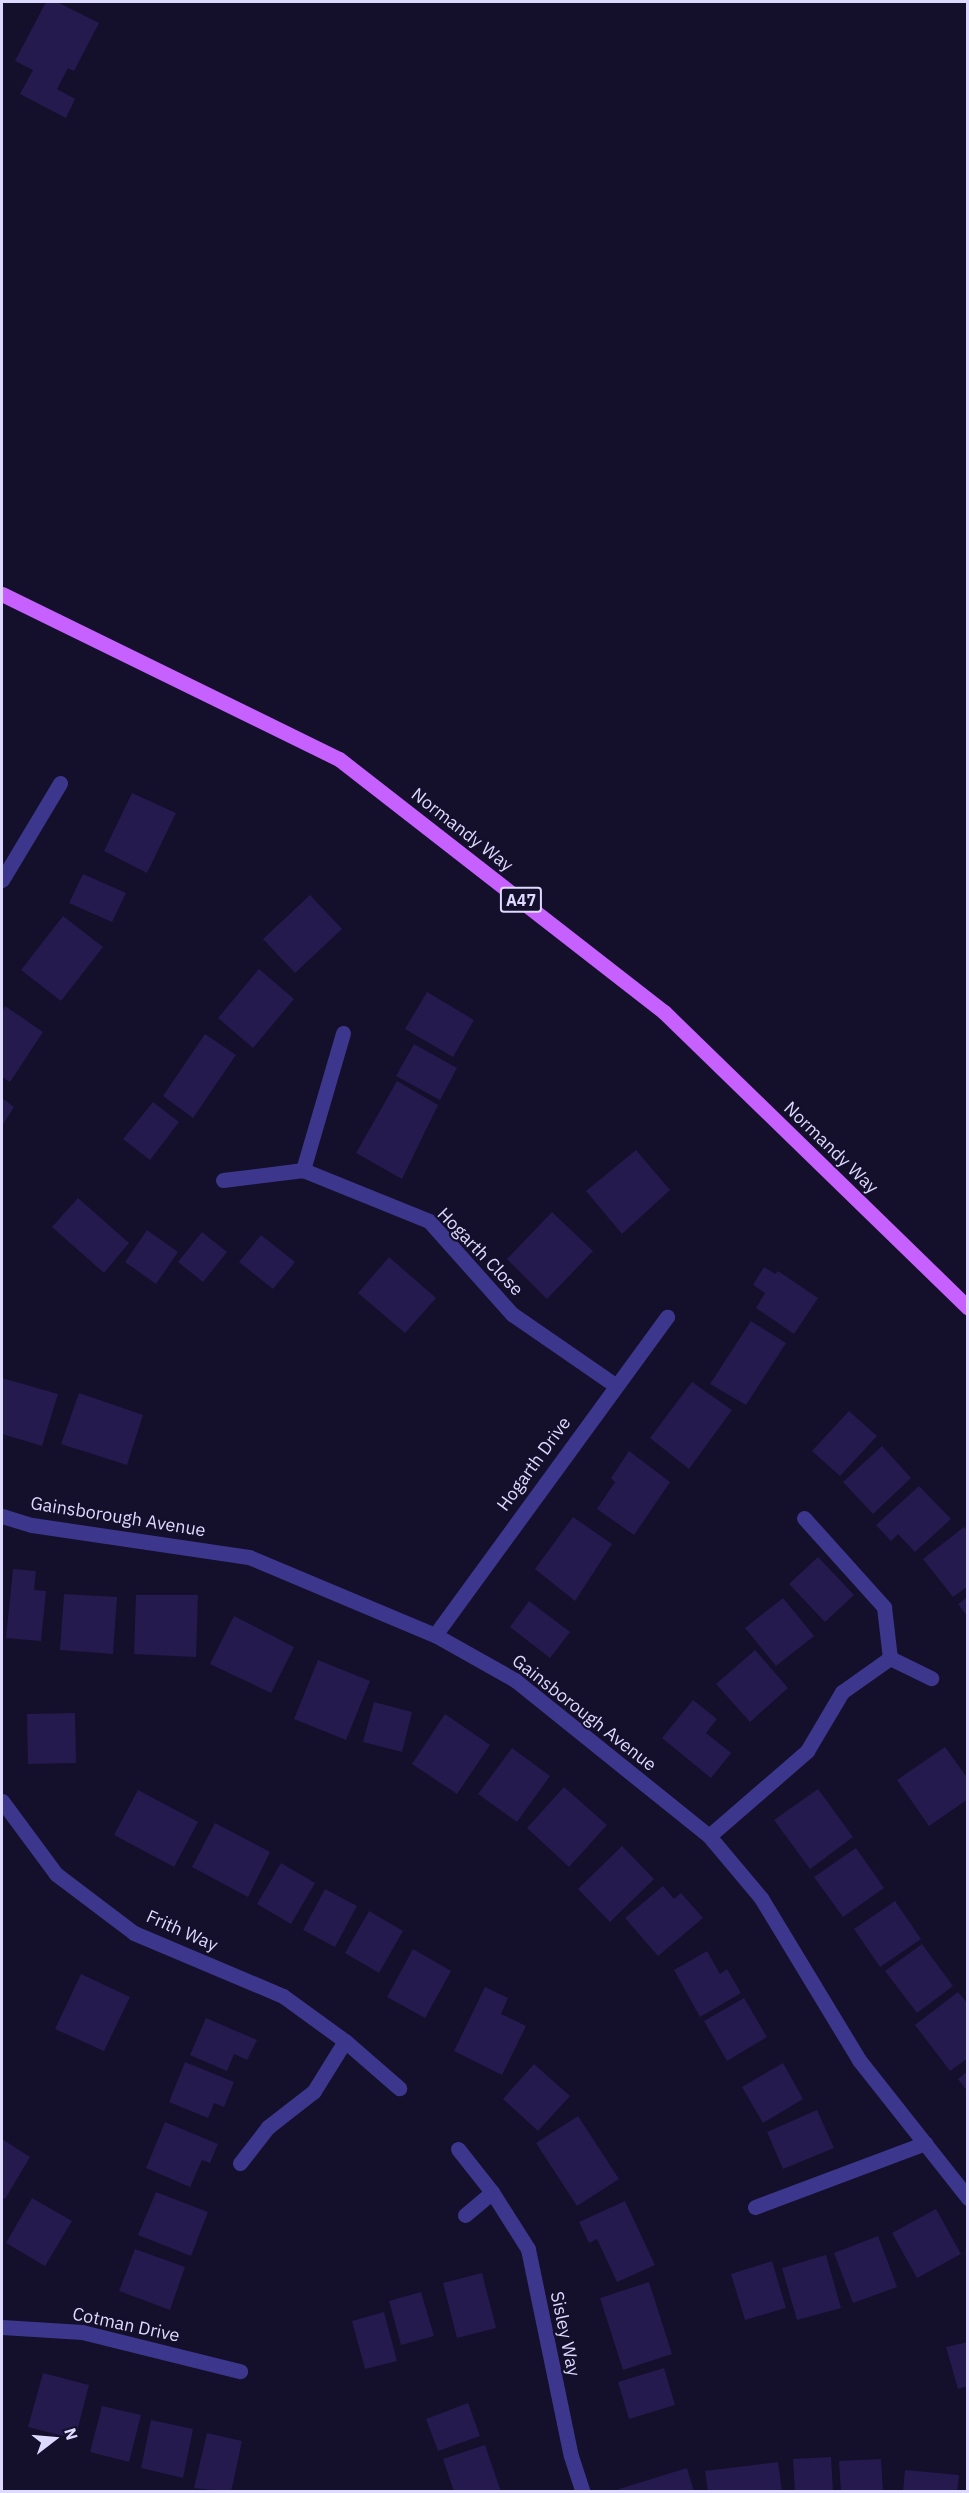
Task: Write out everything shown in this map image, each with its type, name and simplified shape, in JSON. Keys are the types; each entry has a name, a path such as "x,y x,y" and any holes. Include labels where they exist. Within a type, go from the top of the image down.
{"main road":[{"name":"Normandy Way","path":"2,594 339,759 664,1012 968,1308"}],"street":[{"path":"2,880 60,783"},
{"path":"303,1170 343,1033"},
{"name":"Hogarth Close","path":"223,1180 303,1170 429,1221 512,1314 615,1385"},
{"name":"Hogarth Drive","path":"435,1635 615,1385 667,1317"},
{"name":"Gainsborough Avenue","path":"2,1516 32,1525 249,1557 435,1635 516,1680 709,1836 761,1898 859,2060 968,2198"},
{"path":"804,1518 884,1607 890,1659"},
{"path":"890,1659 931,1678"},
{"path":"709,1836 807,1751 842,1692 890,1659"},
{"name":"Frith Way","path":"3,1807 56,1874 134,1933 283,1996 345,2041 399,2088"},
{"path":"240,2163 268,2127 314,2091 345,2041"},
{"path":"755,2207 925,2143"},
{"name":"Sisley Way","path":"458,2149 492,2192 528,2249 571,2456 582,2492"},
{"path":"465,2215 492,2192"},
{"name":"Cotman Drive","path":"2,2327 82,2332 240,2371"}],"building":[{"path":"46,2 57,2 99,23 74,71 68,68 57,89 75,99 66,118 20,94 33,70 15,61"},
{"path":"132,793 176,813 147,873 104,851"},
{"path":"83,874 126,893 112,922 69,903"},
{"path":"310,895 342,929 295,973 263,939"},
{"path":"63,916 103,947 61,1001 21,970"},
{"path":"259,969 294,999 253,1048 218,1018"},
{"path":"427,992 474,1020 453,1057 405,1029"},
{"path":"5,1006 43,1032 10,1082 2,1077 2,1012"},
{"path":"205,1034 236,1055 193,1118 163,1096"},
{"path":"414,1044 457,1068 440,1100 396,1076"},
{"path":"397,1081 438,1105 402,1179 356,1153"},
{"path":"2,1098 14,1107 2,1126"},
{"path":"153,1102 179,1122 150,1160 123,1139"},
{"path":"636,1150 670,1190 622,1234 586,1191"},
{"path":"78,1198 129,1243 104,1273 52,1227"},
{"path":"552,1212 593,1251 547,1299 507,1259"},
{"path":"147,1230 178,1252 156,1284 125,1262"},
{"path":"202,1232 227,1252 203,1282 178,1262"},
{"path":"261,1235 295,1262 273,1289 239,1262"},
{"path":"389,1257 436,1298 405,1333 358,1293"},
{"path":"764,1267 775,1274 778,1271 818,1298 794,1334 756,1308 765,1293 753,1285"},
{"path":"751,1321 786,1343 746,1405 710,1384"},
{"path":"2,1378 58,1394 42,1446 2,1434"},
{"path":"692,1382 732,1410 689,1469 650,1438"},
{"path":"79,1393 143,1415 127,1465 61,1444"},
{"path":"849,1411 877,1436 840,1476 812,1451"},
{"path":"882,1446 911,1478 873,1514 843,1482"},
{"path":"629,1451 670,1482 634,1535 597,1509 615,1482 611,1478"},
{"path":"919,1486 951,1519 915,1552 898,1534 891,1541 876,1525"},
{"path":"573,1517 612,1544 575,1601 535,1569"},
{"path":"964,1527 968,1531 968,1586 953,1597 923,1559"},
{"path":"818,1557 854,1595 825,1622 789,1584"},
{"path":"13,1569 36,1571 34,1590 46,1591 41,1641 6,1638"},
{"path":"64,1594 117,1597 113,1654 60,1650"},
{"path":"136,1595 198,1595 196,1657 134,1654"},
{"path":"968,1597 968,1617 958,1604"},
{"path":"783,1598 814,1636 776,1666 745,1628"},
{"path":"529,1601 570,1632 550,1658 510,1627"},
{"path":"234,1616 294,1647 271,1693 210,1664"},
{"path":"755,1650 788,1688 750,1722 716,1684"},
{"path":"318,1660 370,1681 346,1740 294,1719"},
{"path":"693,1700 717,1719 706,1733 731,1753 711,1778 662,1738"},
{"path":"374,1702 412,1712 402,1752 363,1742"},
{"path":"75,1713 76,1763 28,1764 27,1714"},
{"path":"445,1714 490,1745 457,1794 412,1764"},
{"path":"945,1747 968,1779 968,1799 929,1826 897,1780"},
{"path":"512,1748 550,1776 517,1822 478,1794"},
{"path":"564,1787 607,1825 569,1867 527,1828"},
{"path":"818,1789 853,1837 810,1869 774,1820"},
{"path":"138,1790 198,1822 174,1867 114,1835"},
{"path":"215,1823 270,1852 248,1897 192,1867"},
{"path":"622,1846 654,1879 610,1922 578,1889"},
{"path":"856,1848 884,1888 843,1917 814,1877"},
{"path":"281,1863 315,1883 291,1924 257,1904"},
{"path":"663,1886 674,1899 681,1893 703,1918 658,1956 625,1918"},
{"path":"325,1889 357,1906 335,1947 303,1930"},
{"path":"895,1901 921,1939 880,1967 854,1929"},
{"path":"369,1911 403,1931 379,1973 345,1953"},
{"path":"922,1944 953,1986 917,2013 885,1971"},
{"path":"413,1949 451,1971 425,2018 387,1997"},
{"path":"707,1951 720,1974 727,1969 741,1993 700,2017 674,1970"},
{"path":"81,1974 130,1997 104,2051 55,2029"},
{"path":"485,1987 508,1998 501,2014 526,2026 502,2075 454,2051"},
{"path":"958,1992 968,2004 968,2058 950,2071 915,2025"},
{"path":"744,1998 767,2037 727,2061 704,2021"},
{"path":"206,2018 257,2040 247,2060 234,2054 227,2071 190,2055"},
{"path":"185,2062 234,2082 224,2107 214,2103 208,2118 169,2102"},
{"path":"783,2063 803,2099 763,2123 742,2087"},
{"path":"534,2064 570,2096 538,2131 503,2099"},
{"path":"968,2071 968,2092 958,2079"},
{"path":"817,2110 834,2148 783,2169 767,2132"},
{"path":"578,2116 619,2179 577,2206 536,2143"},
{"path":"165,2122 218,2144 210,2163 202,2160 190,2187 146,2168"},
{"path":"2,2139 30,2157 5,2199 2,2197"},
{"path":"156,2192 208,2212 191,2256 138,2235"},
{"path":"32,2198 72,2221 45,2266 6,2243"},
{"path":"625,2201 655,2265 617,2282 597,2239 589,2243 579,2222"},
{"path":"936,2209 961,2254 917,2278 892,2233"},
{"path":"878,2236 897,2287 853,2303 834,2253"},
{"path":"135,2249 185,2267 170,2310 119,2291"},
{"path":"826,2255 841,2308 797,2320 782,2268"},
{"path":"772,2261 786,2308 745,2320 731,2274"},
{"path":"482,2273 496,2328 457,2338 443,2283"},
{"path":"649,2282 672,2354 623,2370 600,2298"},
{"path":"421,2292 434,2336 401,2345 389,2301"},
{"path":"384,2312 397,2361 365,2369 352,2321"},
{"path":"968,2342 968,2386 958,2389 946,2347"},
{"path":"664,2368 675,2405 629,2419 618,2382"},
{"path":"43,2373 89,2385 75,2439 28,2427"},
{"path":"468,2403 480,2436 438,2451 426,2419"},
{"path":"102,2406 141,2415 129,2462 90,2452"},
{"path":"151,2420 193,2429 183,2478 141,2468"},
{"path":"207,2433 242,2441 231,2492 194,2488"},
{"path":"485,2445 501,2492 454,2492 443,2459"},
{"path":"831,2457 833,2492 795,2492 793,2459"},
{"path":"881,2459 883,2492 841,2492 839,2461"},
{"path":"778,2462 782,2492 708,2492 705,2471"},
{"path":"687,2468 694,2492 620,2492 619,2489"},
{"path":"905,2470 959,2475 957,2492 903,2492"}]}
